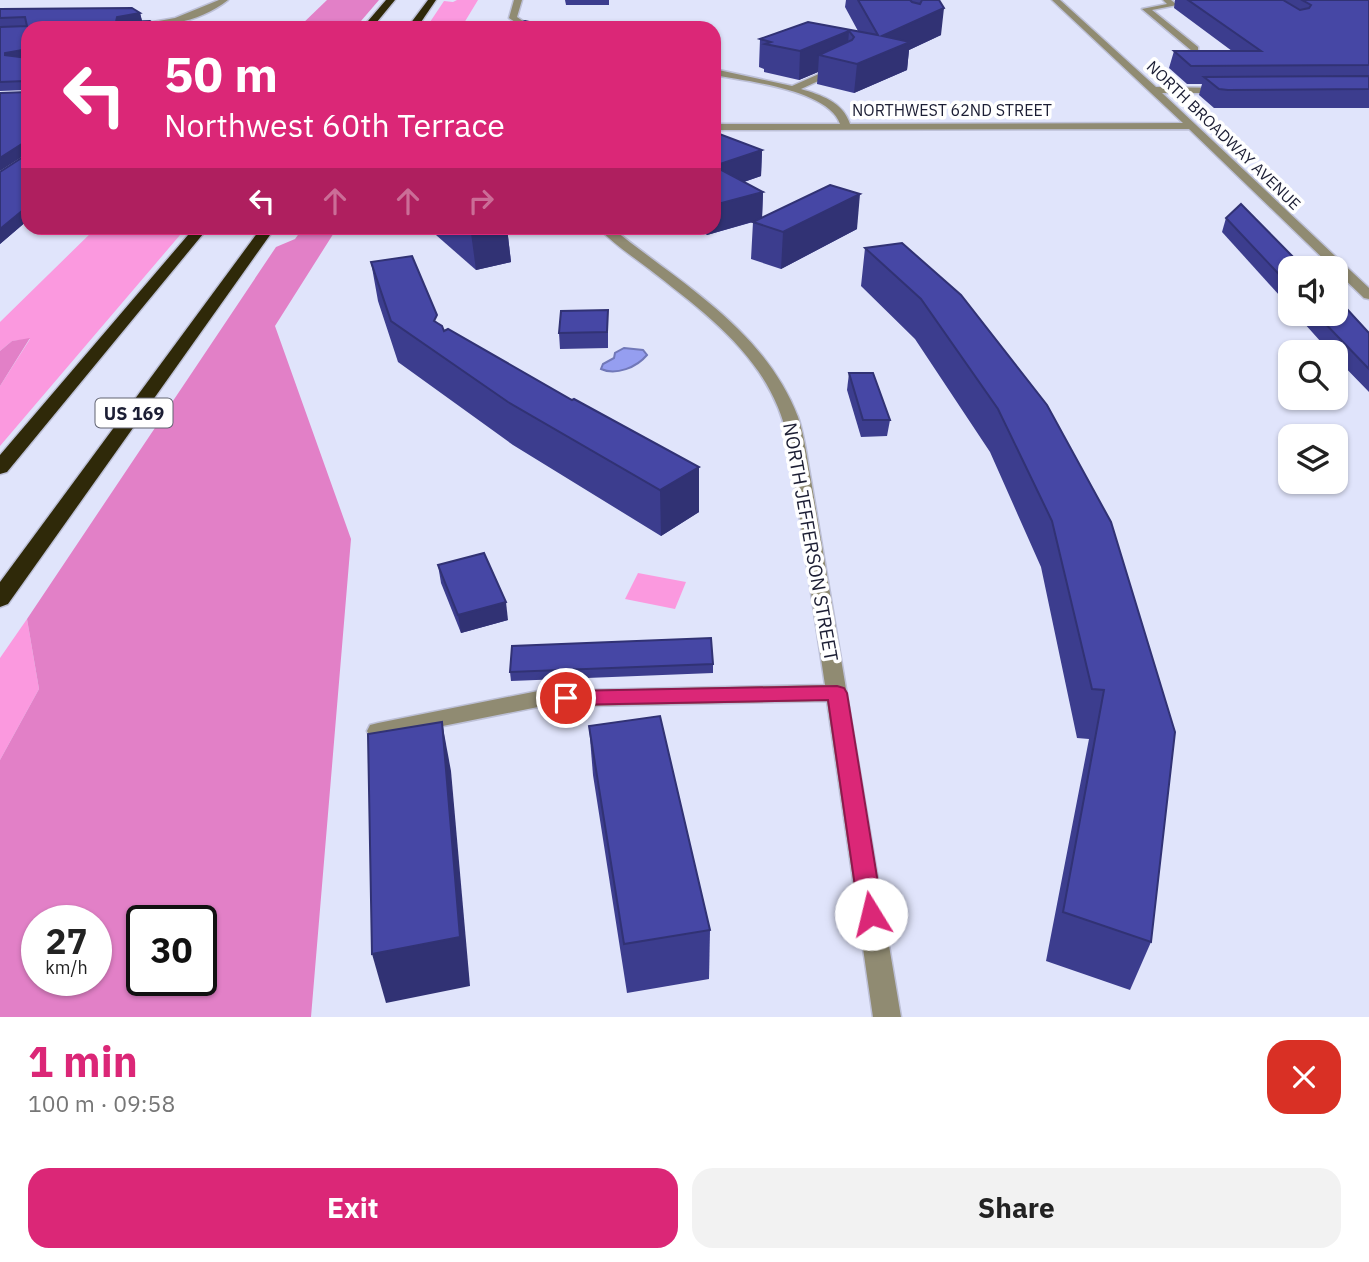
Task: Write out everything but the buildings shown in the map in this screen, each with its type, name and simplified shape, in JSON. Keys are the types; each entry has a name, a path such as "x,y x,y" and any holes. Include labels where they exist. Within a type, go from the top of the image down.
{"highway":[{"path":"373,21 391,0"},
{"path":"417,21 432,0"},
{"name":"US 169","path":"0,468 195,235"},
{"name":"US 169","path":"0,599 263,235"}],"street":[{"path":"169,21 210,9 224,0"},
{"path":"518,0 513,18 518,21"},
{"name":"NORTH BROADWAY AVENUE","path":"1056,0 1157,90 1190,126 1369,295"},
{"path":"1167,0 1173,5 1146,9 1195,50"},
{"path":"791,90 846,64"},
{"path":"721,74 791,90 831,103 844,114 846,126"},
{"path":"1157,90 1236,90"},
{"name":"NORTHWEST 62ND STREET","path":"721,127 1190,126"},
{"name":"NORTH JEFFERSON STREET","path":"613,235 727,324 771,375 782,397 796,438 887,1017"},
{"path":"378,731 538,699 837,693"}],"shaded area":[{"path":"327,0 379,0 361,21 305,21"},
{"path":"478,0 465,21 431,21 444,1"},
{"path":"89,235 180,235 0,446 0,386 30,339 12,341 0,351 0,322"},
{"path":"298,235 333,235 275,326 351,539 311,1017 0,1017 0,760 39,689 27,619 276,247 295,239"},
{"path":"30,338 0,386 0,351 12,341"},
{"path":"638,573 686,582 675,609 625,599"},
{"path":"27,619 39,689 0,760 0,658"}],"water":[{"path":"624,348 643,350 647,355 626,369 601,369 603,364 614,358 615,353"}],"route":[{"path":"566,698 837,693 871,914"}]}
